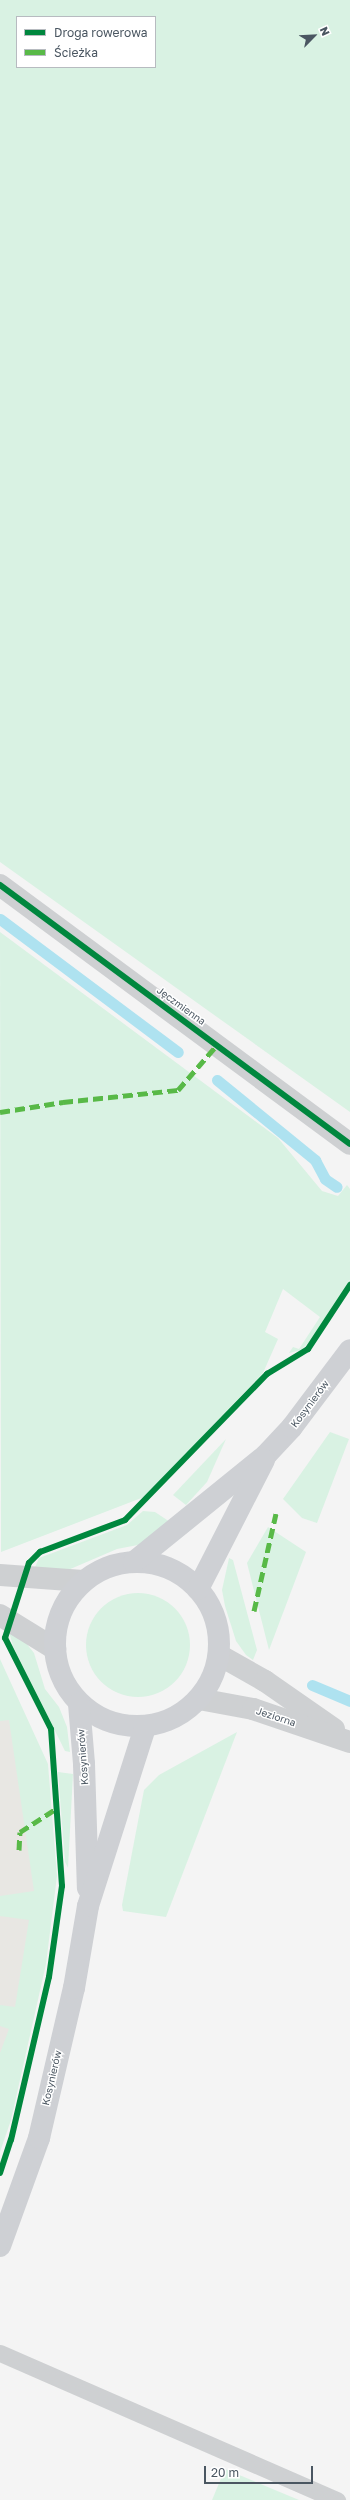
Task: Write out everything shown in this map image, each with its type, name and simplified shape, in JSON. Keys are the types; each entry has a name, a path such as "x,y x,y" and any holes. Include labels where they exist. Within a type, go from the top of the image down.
{"main road":[{"name":"Kosynierów","path":"134,1562 266,1455 292,1427 350,1350"},
{"name":"Kosynierów","path":"198,1588 266,1455"},
{"path":"134,1562 152,1563 169,1568 185,1577 198,1588 211,1609 218,1631 219,1655 213,1678 200,1699 175,1718 145,1727 121,1726 99,1718 79,1704 62,1678 55,1649 57,1624 67,1600 83,1581 107,1567 134,1562"},
{"name":"Kosynierów","path":"79,1704 84,1764 88,1906"},
{"name":"Kosynierów","path":"0,2246 39,2138 74,1988 88,1906 145,1727"}],"street":[{"name":"Jęczmienna","path":"0,885 350,1144"},
{"path":"0,1575 83,1581"},
{"path":"0,1615 55,1649"},
{"name":"Jeziorna","path":"219,1655 265,1681 350,1741"},
{"name":"Jeziorna","path":"200,1699 253,1709 350,1741"}],"lane":[{"path":"0,2353 337,2500"}],"shaded area":[{"path":"0,1687 42,1823 43,1896 0,2118"}],"green space":[{"path":"0,0 350,0 350,1112 0,862"},
{"path":"0,932 278,1138 322,1191 338,1196 347,1185 350,1189 350,1280 317,1334 301,1350 289,1353 293,1347 299,1349 320,1317 283,1289 265,1332 278,1339 263,1373 144,1497 1,1552"},
{"path":"330,1432 349,1439 317,1523 302,1518 283,1499"},
{"path":"226,1439 207,1482 186,1505 173,1495"},
{"path":"143,1511 155,1512 170,1522 143,1544 117,1549 54,1576 32,1574 39,1558 127,1525"},
{"path":"268,1527 306,1552 269,1650 247,1563"},
{"path":"229,1558 233,1560 257,1650 253,1660 246,1655 236,1641 225,1606 222,1590"},
{"path":"138,1593 158,1597 175,1608 186,1625 190,1645 186,1665 175,1682 158,1693 138,1697 118,1693 101,1682 90,1665 86,1645 90,1625 101,1608 118,1597"},
{"path":"9,1632 22,1638 34,1653 45,1689 59,1707 67,1727 70,1752 65,1751 13,1646"},
{"path":"0,1659 48,1764 57,1876 46,1964 11,2120 0,2152 0,2053 9,2029 0,2026 0,2005 15,2007 29,1920 0,1916 0,1896 34,1891 9,1720 0,1721"},
{"path":"237,1732 166,1917 123,1911 122,1905 144,1790 159,1775"},
{"path":"58,1772 73,1774 68,1868 65,1862"},
{"path":"225,2469 299,2500 212,2500"}],"waterway":[{"path":"0,919 178,1052"},
{"path":"217,1080 315,1160 325,1179 337,1187"},
{"path":"312,1685 350,1701"}],"marked path":[{"path":"0,1112 63,1102 178,1090 217,1045"},
{"path":"254,1611 276,1513"},
{"path":"19,1850 20,1832 57,1808"}],"cycle path":[{"path":"0,885 350,1144"},
{"path":"0,2173 11,2140 49,1977 62,1886 51,1729 5,1638 29,1563 40,1552 125,1520 267,1374 308,1349 350,1285"}]}
